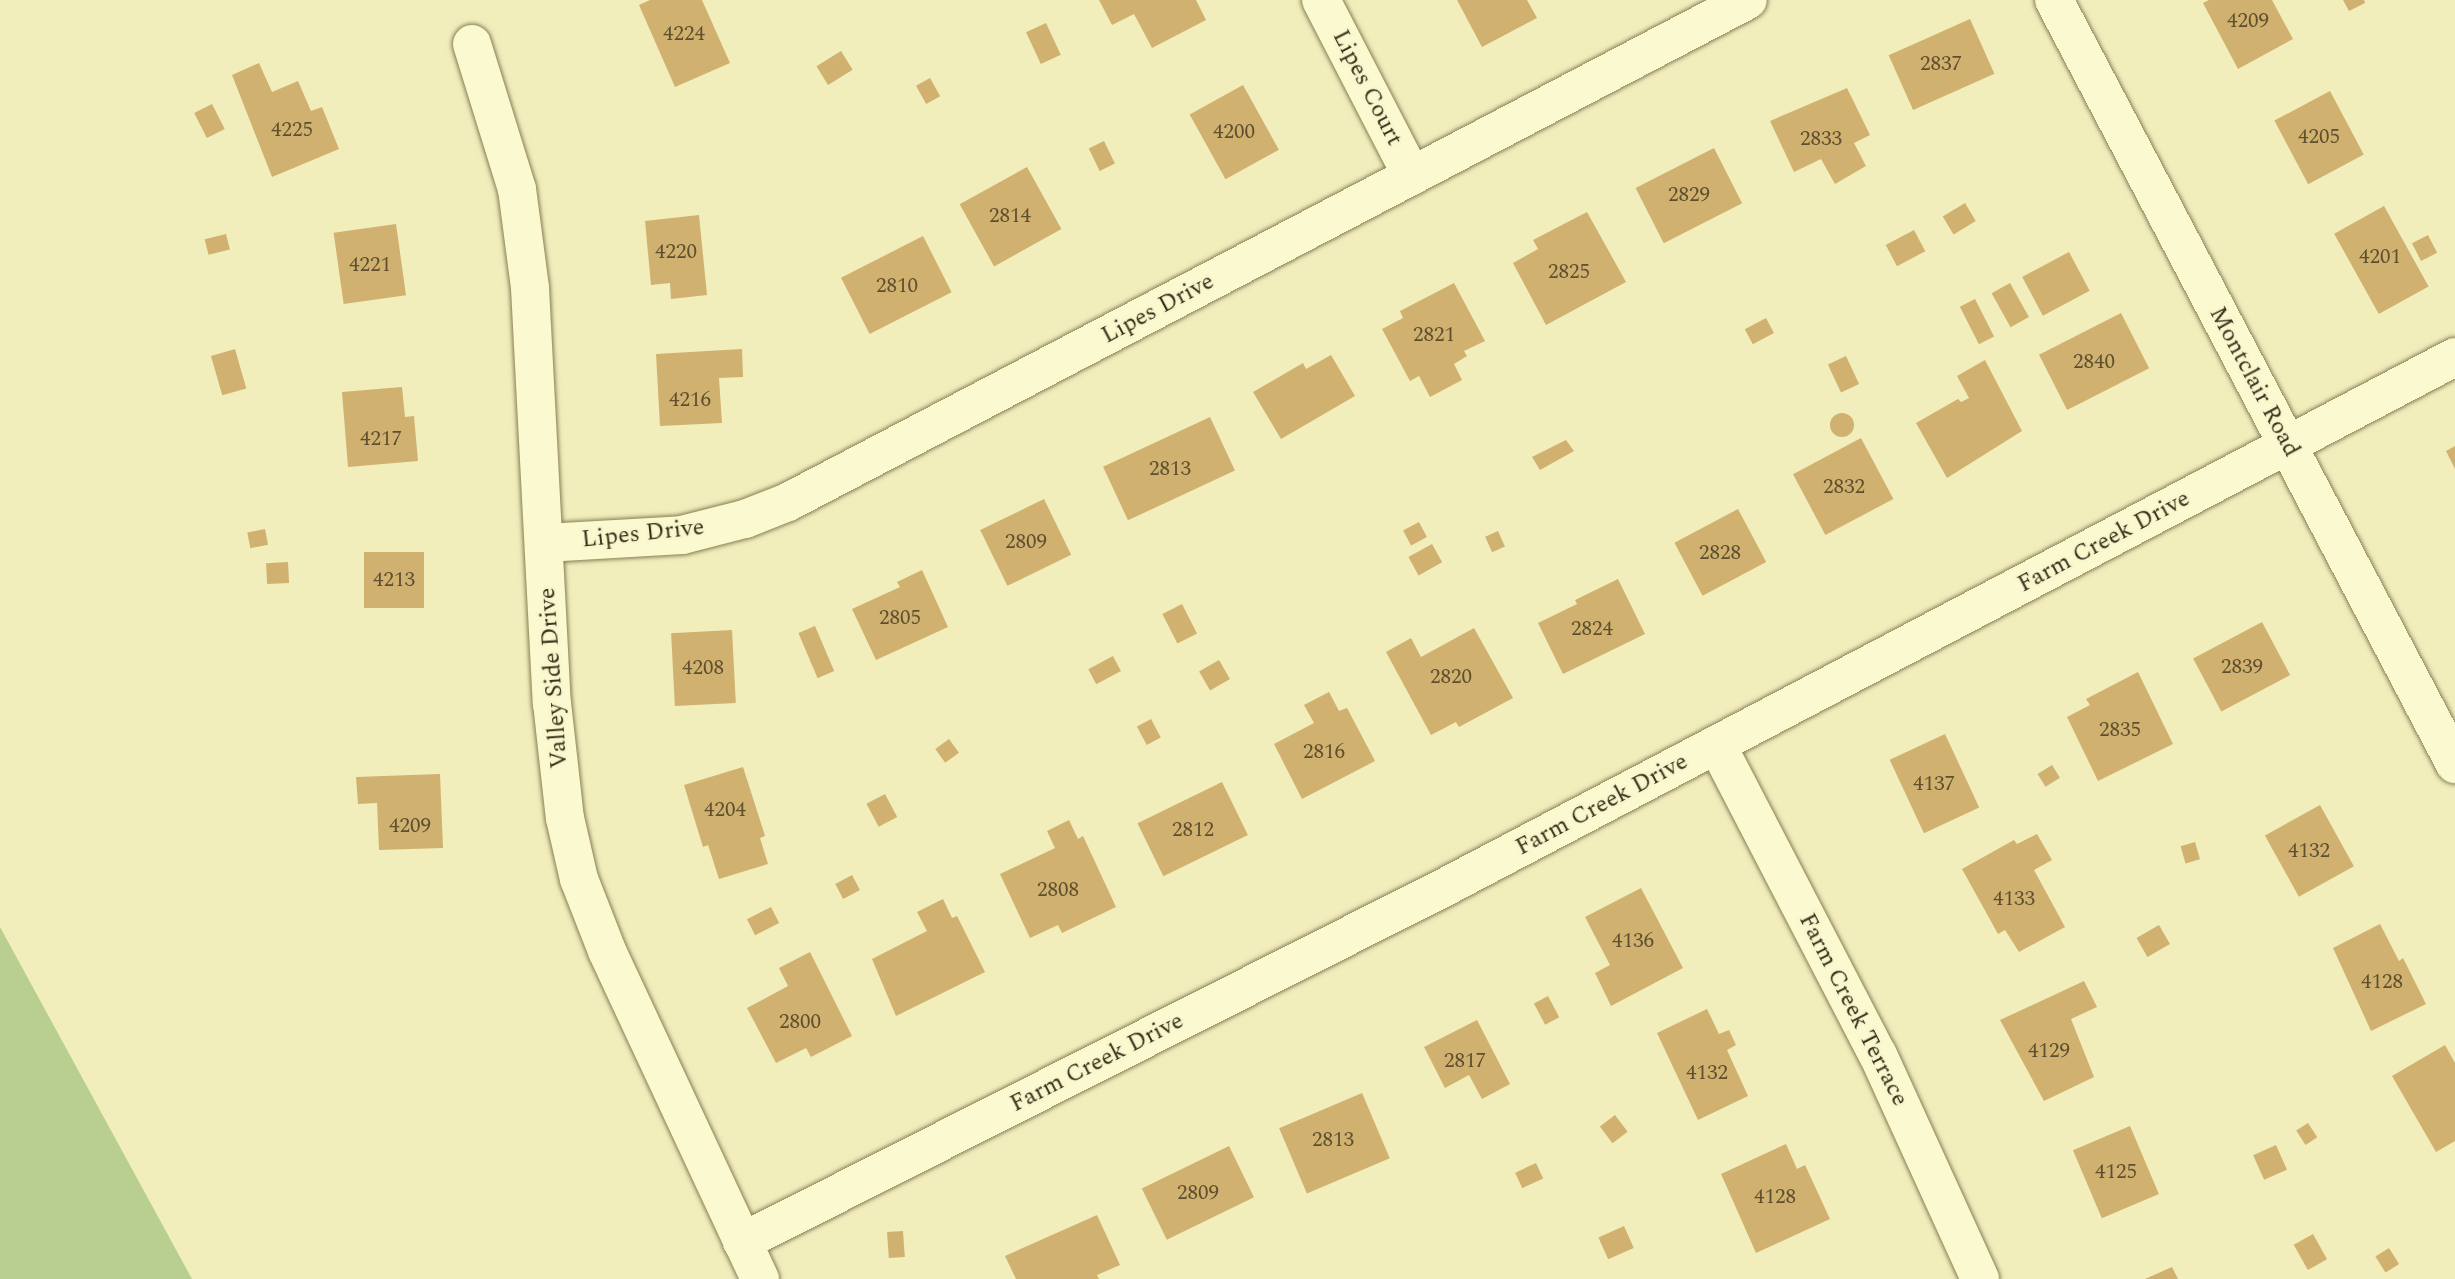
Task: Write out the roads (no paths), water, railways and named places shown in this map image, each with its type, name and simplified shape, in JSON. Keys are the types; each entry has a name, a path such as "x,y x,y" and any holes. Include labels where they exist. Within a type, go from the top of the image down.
{"street":[{"name":"Lipes Court","path":"1321,0 1412,176"},
{"name":"Lipes Drive","path":"545,543 682,535 745,519 788,502 1748,0"},
{"name":"Montclair Road","path":"2053,0 2455,764"},
{"name":"Valley Side Drive","path":"472,44 517,189 530,288 552,703 565,818 579,878 607,951 760,1279"},
{"name":"Farm Creek Drive","path":"742,1242 1424,897 2455,357"},
{"name":"Farm Creek Terrace","path":"1717,745 1878,1055 1980,1279"}]}
